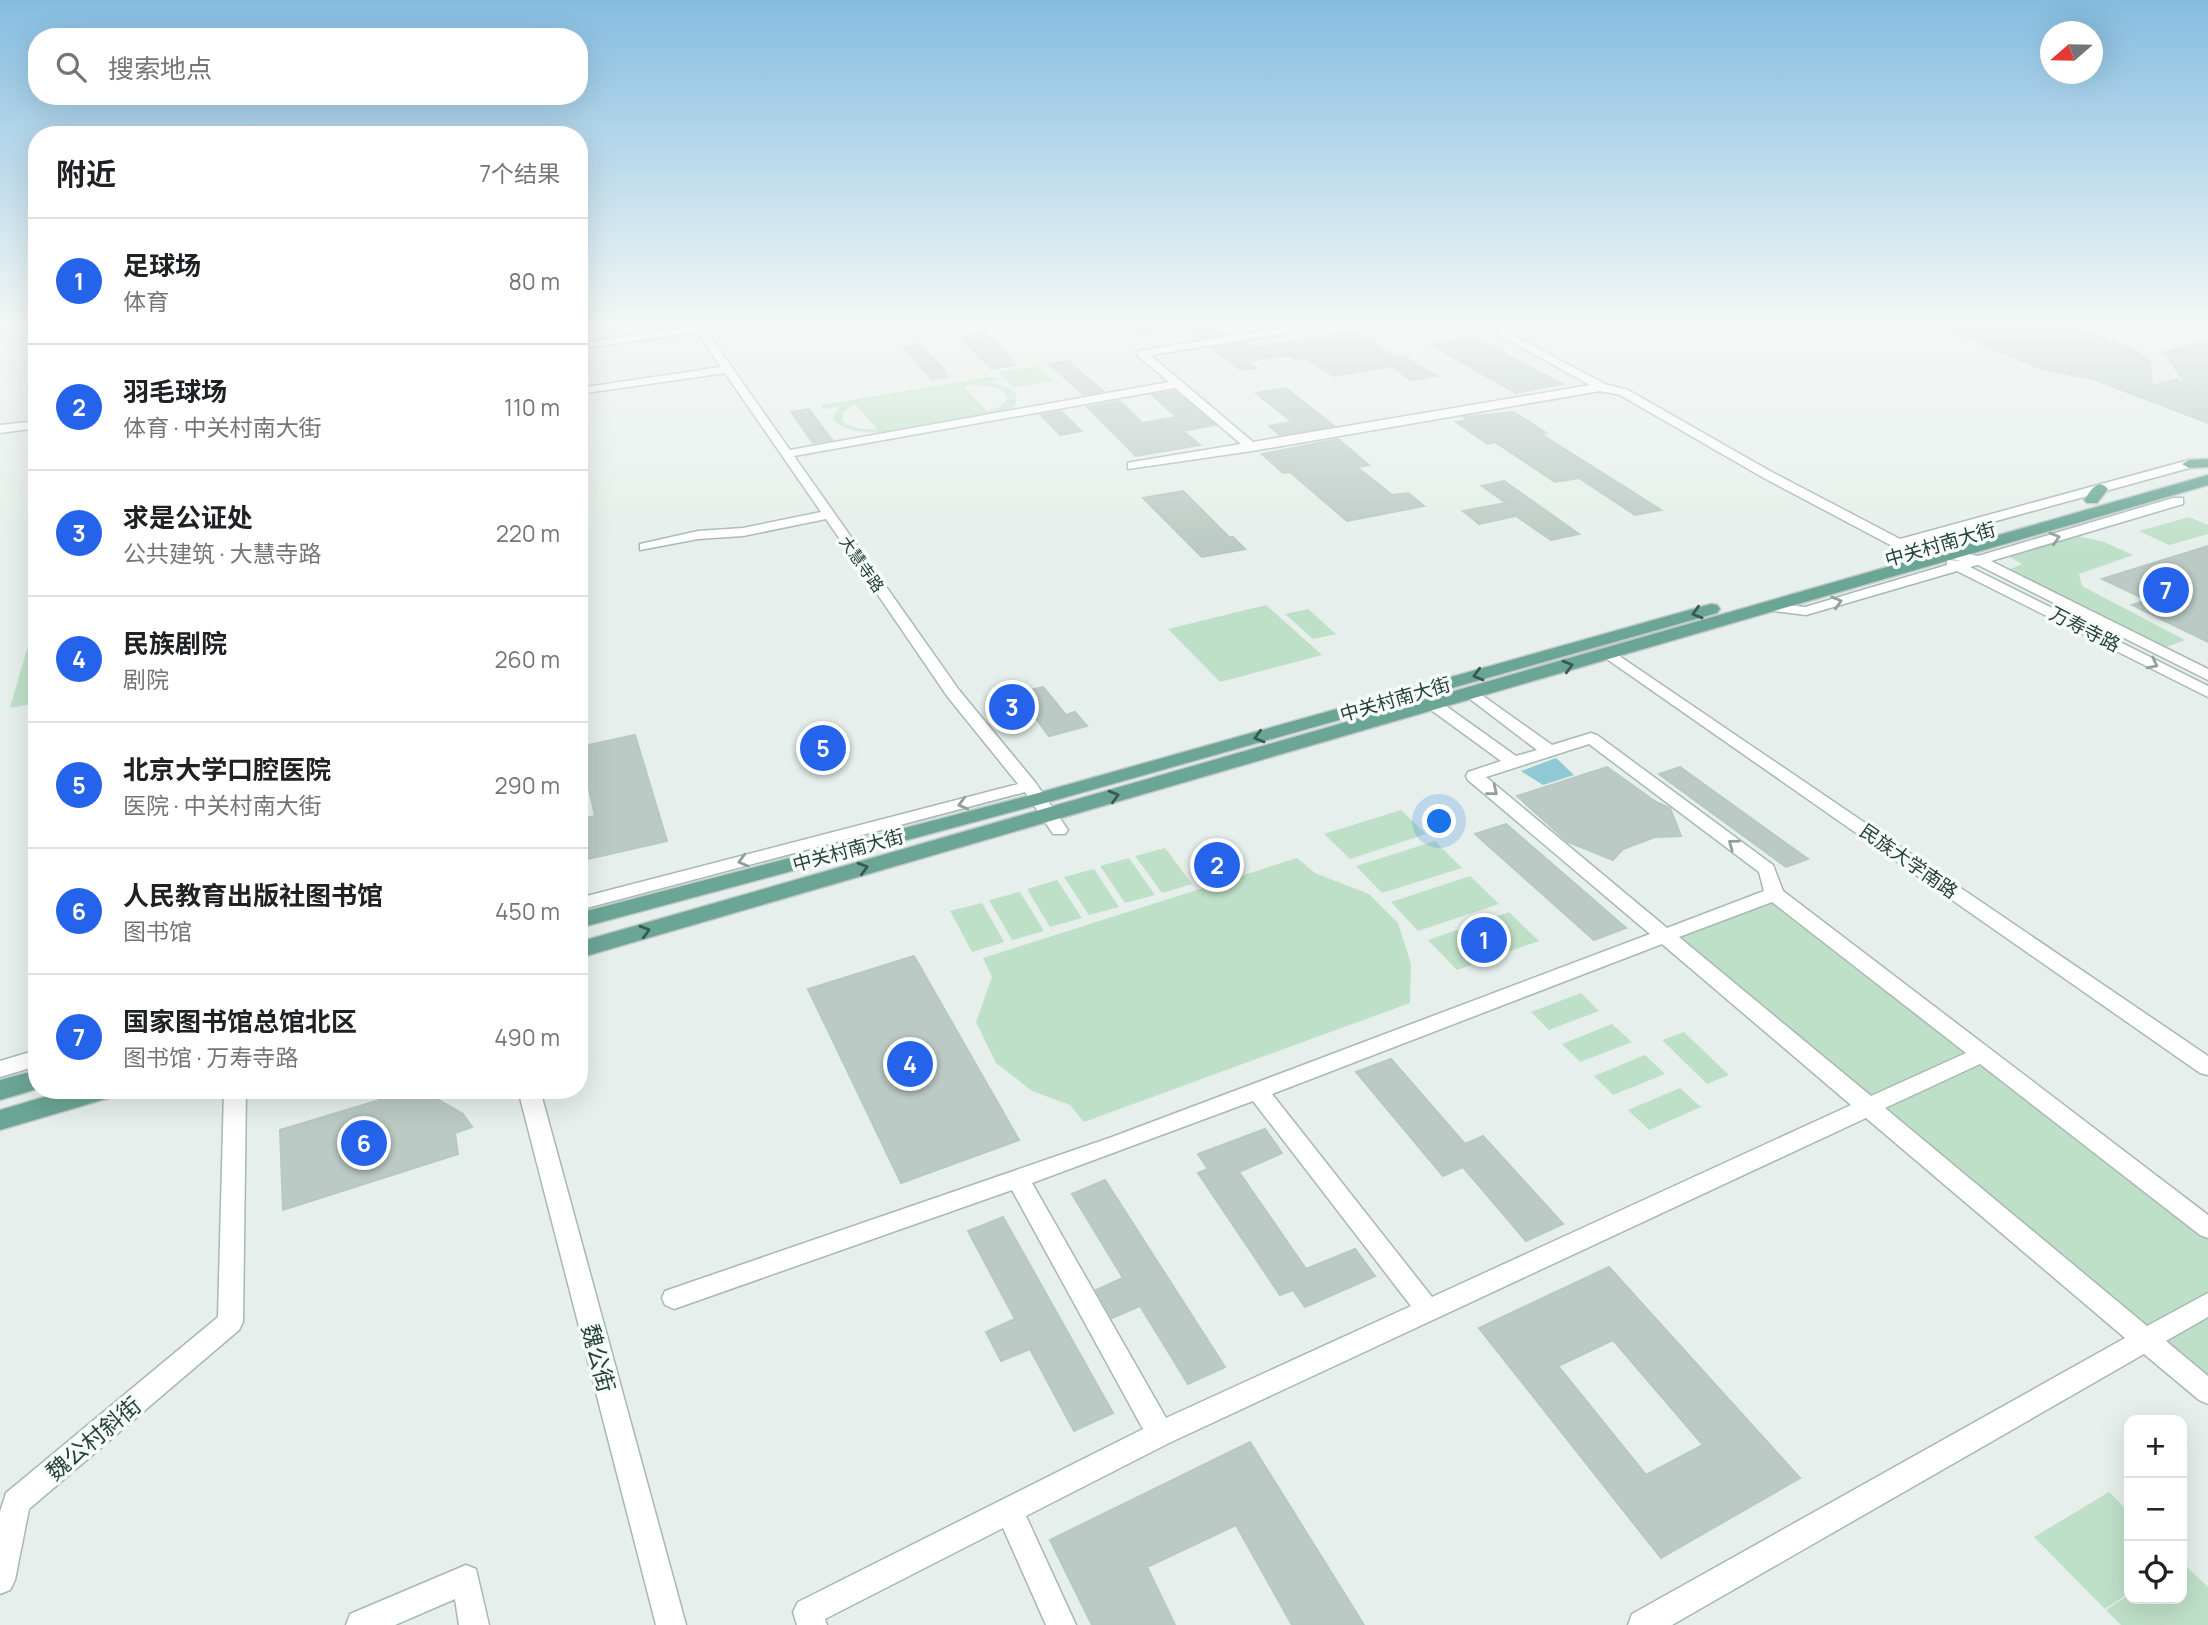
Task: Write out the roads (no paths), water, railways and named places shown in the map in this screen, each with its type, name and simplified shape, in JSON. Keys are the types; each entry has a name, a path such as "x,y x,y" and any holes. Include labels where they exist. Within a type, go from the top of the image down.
{"main road":[{"path":"2189,464 2208,465"},
{"name":"中关村南大街","path":"588,919 1044,807 1433,704 1770,607 2096,495 2208,465"},
{"name":"中关村南大街","path":"588,947 1044,807 1925,553 2208,480"},
{"path":"2178,502 2189,485"},
{"path":"0,1090 28,1082"},
{"path":"0,1120 72,1099"}],"street":[{"name":"大慧寺路","path":"748,398 953,693 1044,807"},
{"path":"786,454 1100,398"},
{"path":"1193,398 1251,447"},
{"path":"1132,466 1538,398"},
{"name":"万寿寺路","path":"1622,398 1925,553 2208,692"},
{"path":"0,429 28,425"},
{"name":"中关村南大街","path":"2096,495 2107,485 2189,464"},
{"name":"中关村南大街","path":"1925,553 1979,560 2178,502"},
{"path":"645,547 698,535 743,532 828,515"},
{"name":"万寿寺路","path":"1979,560 2208,675"},
{"name":"民族大学南路","path":"1609,654 2208,1067"},
{"path":"1472,693 1550,751"},
{"path":"1433,704 1514,762"},
{"path":"2208,1228 1774,894 1768,869 1591,738 1474,776 1872,1107 2208,1392"},
{"name":"中关村南大街","path":"588,902 1044,807"},
{"path":"674,1298 1120,1143 1774,894"},
{"path":"812,1625 808,1612 1160,1434 1983,1054"},
{"path":"0,1069 28,1061"},
{"path":"1258,1090 1429,1311"},
{"name":"魏公村斜街","path":"0,1580 16,1502 230,1322 235,1099"},
{"name":"魏公街","path":"531,1099 671,1625"},
{"path":"1017,1178 1160,1434"},
{"path":"1643,1625 2208,1304"},
{"path":"1009,1511 1062,1625"},
{"path":"361,1625 466,1579 474,1625"}],"water":[{"path":"1556,758 1574,775 1543,785 1521,771"}],"place":[{"name":"国家图书馆总馆北区","path":"2166,590"},
{"name":"求是公证处","path":"1012,707"},
{"name":"北京大学口腔医院","path":"823,748"},
{"name":"羽毛球场","path":"1217,865"},
{"name":"足球场","path":"1484,940"},
{"name":"民族剧院","path":"910,1064"},
{"name":"人民教育出版社图书馆","path":"364,1143"}]}
